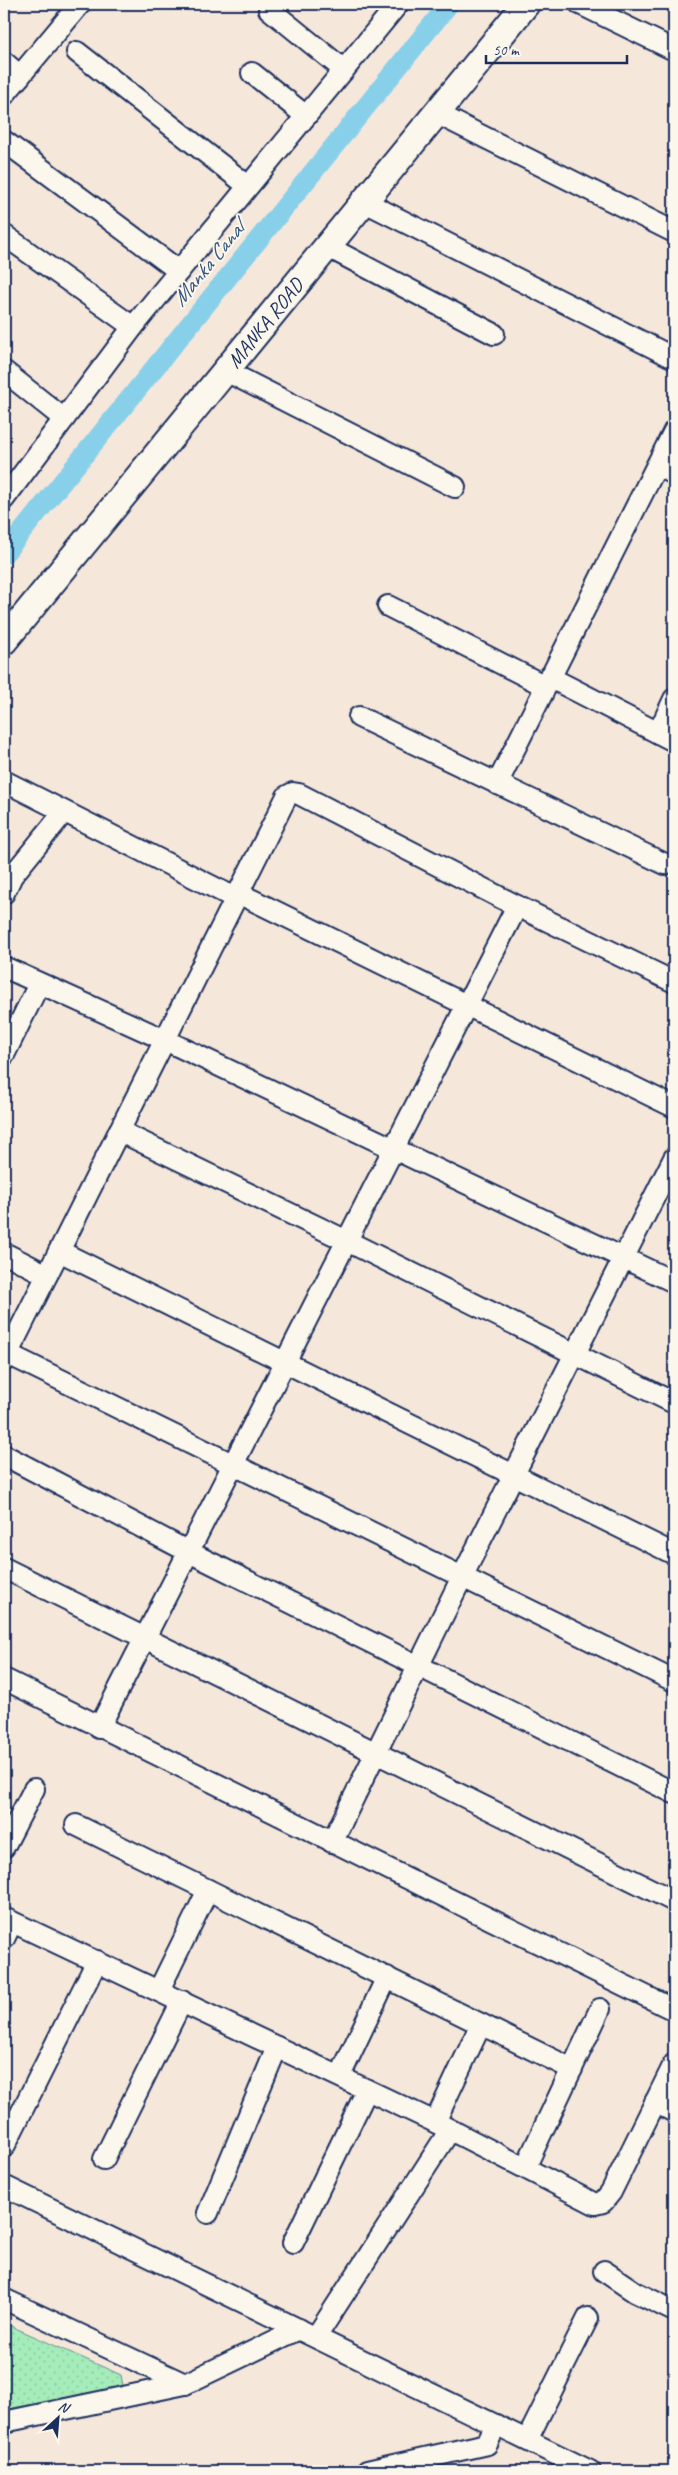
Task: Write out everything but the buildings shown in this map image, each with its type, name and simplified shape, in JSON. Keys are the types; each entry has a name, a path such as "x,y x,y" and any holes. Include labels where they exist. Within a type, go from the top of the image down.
{"main road":[{"name":"MANKA ROAD","path":"4,641 438,114 526,4"}],"street":[{"path":"4,95 80,4"},
{"path":"4,499 133,327 398,4"},
{"path":"580,4 674,50"},
{"path":"269,9 344,70"},
{"path":"77,52 248,186"},
{"path":"4,62 20,76"},
{"path":"252,74 306,116"},
{"path":"438,114 674,232"},
{"path":"4,141 179,271"},
{"path":"365,202 674,358"},
{"path":"4,235 133,327"},
{"path":"328,247 494,334"},
{"path":"4,371 64,419"},
{"path":"226,371 454,487"},
{"path":"497,784 547,681 666,469 674,431"},
{"path":"388,606 666,737 674,699"},
{"path":"359,717 665,864"},
{"path":"4,781 64,812 467,1005 674,1107"},
{"path":"674,982 517,906 299,794 292,793 287,796 236,895 5,1356 232,1463 674,1681"},
{"path":"4,893 12,876 64,812"},
{"path":"99,1728 187,1551 517,906"},
{"path":"4,967 165,1040 674,1282"},
{"path":"4,1055 39,984"},
{"path":"118,1131 347,1241 674,1403"},
{"path":"332,1842 462,1577 674,1158"},
{"path":"59,1251 674,1554"},
{"path":"4,1253 47,1275"},
{"path":"4,1455 187,1551 674,1793"},
{"path":"4,1568 674,1901"},
{"path":"4,1679 99,1728 674,2010"},
{"path":"4,1848 34,1789"},
{"path":"76,1825 572,2069"},
{"path":"159,1990 208,1890"},
{"path":"6,1926 97,1962 159,1990 442,2126 595,2204 603,2202 611,2192 674,2064"},
{"path":"4,2147 97,1962"},
{"path":"340,2076 388,1977"},
{"path":"104,2159 182,2001"},
{"path":"525,2168 600,2008"},
{"path":"4,2422 185,2384 307,2333 442,2126 481,2024"},
{"path":"208,2213 277,2047"},
{"path":"293,2243 368,2090"},
{"path":"655,2102 674,2112"},
{"path":"4,2186 590,2471"},
{"path":"604,2271 635,2292 674,2311"},
{"path":"4,2299 185,2384"},
{"path":"527,2440 588,2318"},
{"path":"367,2471 487,2444 496,2425"}],"green space":[{"path":"4,2323 121,2375 123,2386 4,2410"}],"waterway":[{"name":"Manka Canal","path":"4,554 449,4"}]}
